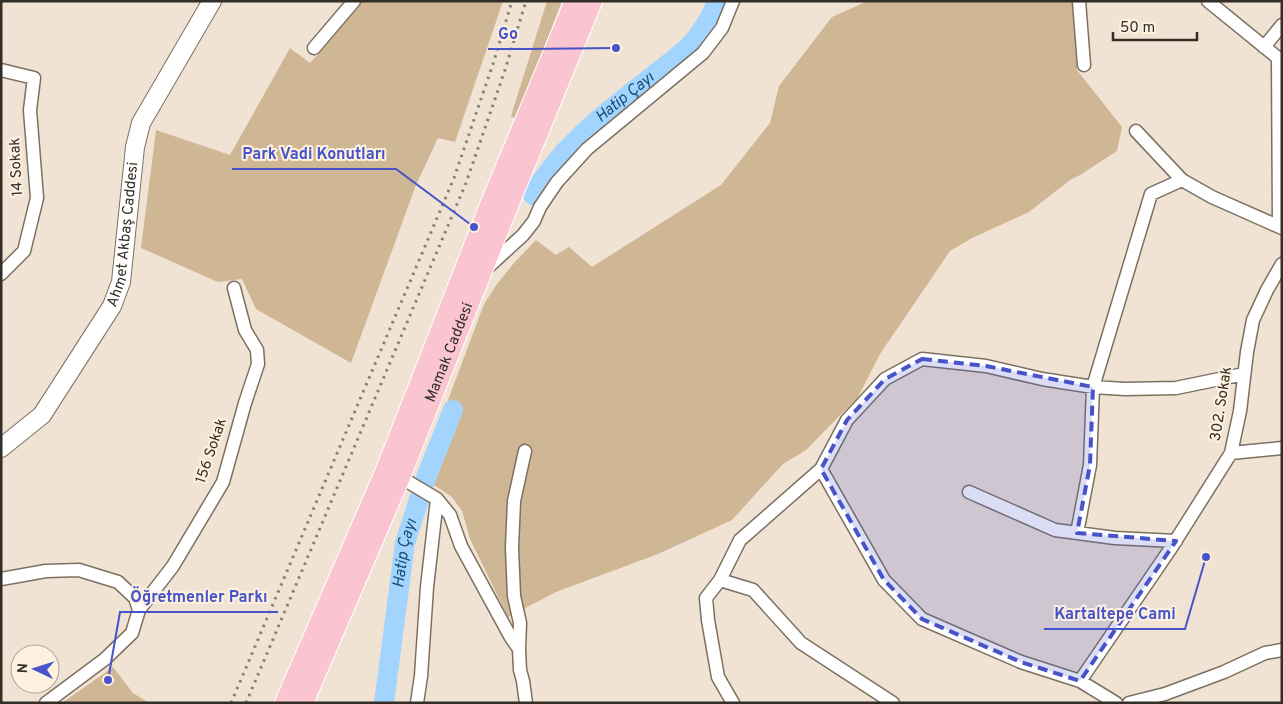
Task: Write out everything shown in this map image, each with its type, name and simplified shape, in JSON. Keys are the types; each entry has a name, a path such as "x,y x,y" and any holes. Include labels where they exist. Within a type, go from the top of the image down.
{"main road":[{"name":"Mamak Caddesi","path":"285,703 386,470 469,259 575,1"},
{"name":"Mamak Caddesi","path":"303,703 400,477 592,1"}],"street":[{"name":"Ahmet Akbaş Caddesi","path":"1,448 42,415 112,306 121,282 135,147 141,123 212,1"},
{"path":"314,48 354,1"},
{"path":"483,272 524,235 557,182 587,149 703,53 722,28 733,1"},
{"path":"1079,1 1084,65"},
{"path":"1136,131 1182,180 1212,197 1280,227 1280,59 1208,1"},
{"path":"1264,47 1282,25"},
{"name":"14 Sokak","path":"1,70 34,78 30,110 37,198 24,251 1,274"},
{"path":"1077,533 1090,465 1093,387 1151,194 1182,180"},
{"name":"302. Sokak","path":"1080,681 1176,541 1231,453 1240,411 1253,320 1282,264"},
{"name":"156 Sokak","path":"46,703 105,660 132,633 139,610 173,566 222,482 258,364 257,350 245,330 234,288"},
{"path":"732,703 718,677 706,598 720,580 740,540 821,469 847,420 885,379 922,359 986,366 1042,379 1093,387 1125,389 1176,388 1244,374"},
{"path":"1231,453 1282,448"},
{"path":"526,451 514,501 512,548 514,596 520,623 520,670 526,703"},
{"path":"821,469 884,580 922,619 1021,662 1080,681 1116,703"},
{"path":"400,477 434,497 450,516 461,546 519,649"},
{"path":"969,492 1055,530 1115,538 1176,541"},
{"path":"417,703 421,676 434,497"},
{"path":"1,579 46,571 79,570 118,582 135,598 139,610"},
{"path":"720,580 753,590 801,643 893,703"},
{"path":"1128,703 1165,694 1224,672 1264,653 1282,650"}],"highlighted area":[{"path":"922,359 986,366 1093,387 1090,465 1077,533 1176,541 1080,681 1021,662 922,619 884,580 821,469 847,420 885,379"}],"shaded area":[{"path":"361,1 503,1 455,142 438,138 416,185 351,363 256,309 242,279 218,282 141,248 156,130 230,155 290,48 310,63"},
{"path":"547,1 562,1 517,120 511,116"},
{"path":"868,1 1072,1 1079,52 1077,70 1122,127 1117,151 1070,180 1029,212 972,238 950,251 880,354 858,397 806,450 783,464 732,520 658,554 556,592 508,617 470,539 462,511 452,497 434,485 463,409 447,403 484,304 514,263 536,240 556,255 569,247 592,267 721,185 770,123 779,86 832,17"},
{"path":"113,667 133,693 149,703 62,703"}],"waterway":[{"name":"Hatip Çayı","path":"533,195 556,162 583,133 692,43 700,33 718,1"},
{"name":"Hatip Çayı","path":"384,703 405,543 427,475 453,410"}],"railway":[{"path":"231,703 454,178 493,64 512,1"},
{"path":"246,703 466,183 506,67 526,1"}],"place":[{"name":"Go","path":"616,48"},
{"name":"Park Vadi Konutları","path":"474,227"},
{"name":"Kartaltepe Cami","path":"1206,557"},
{"name":"Öğretmenler Parkı","path":"108,680"}]}
